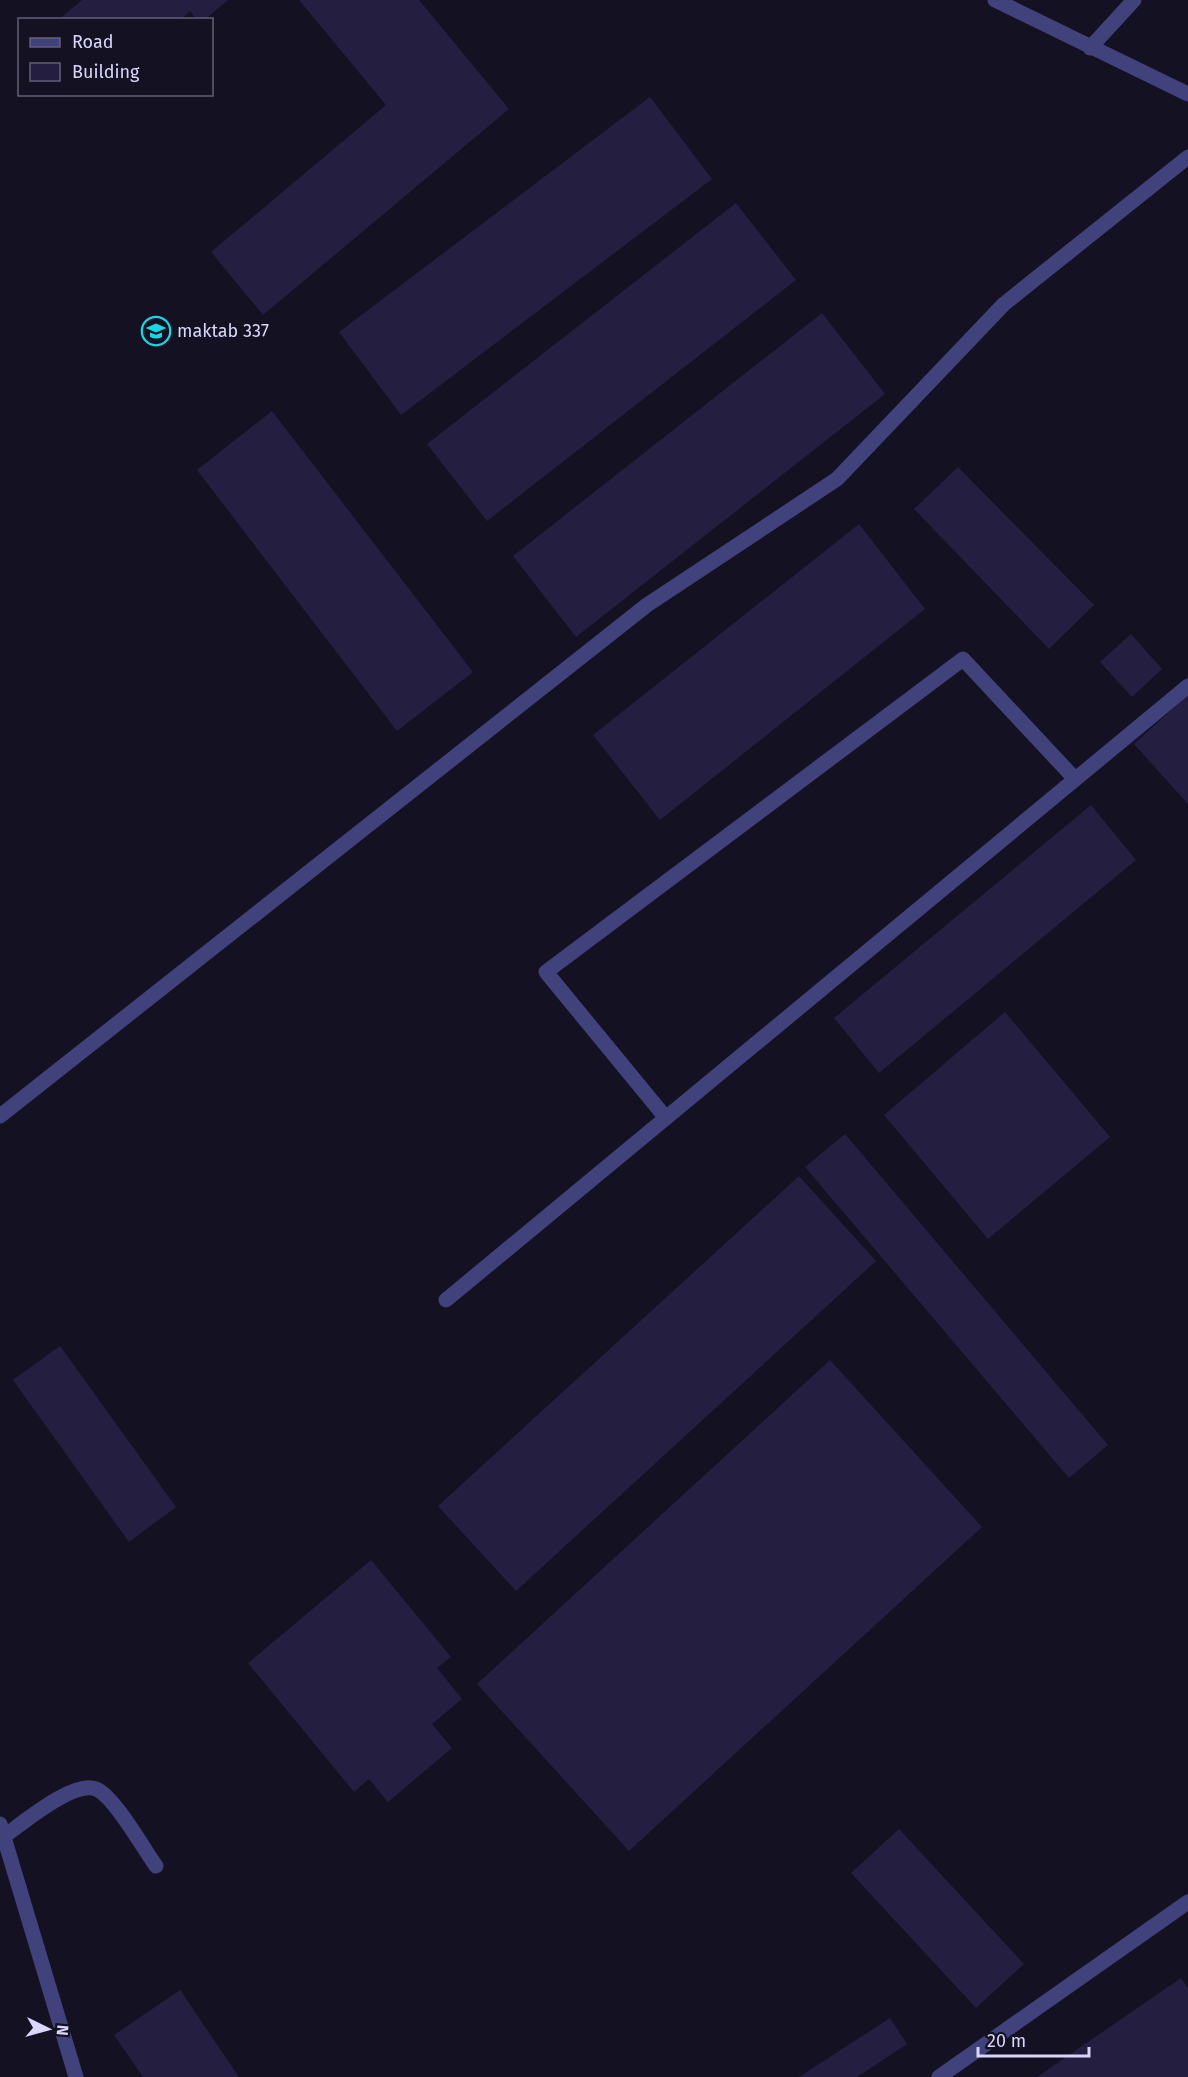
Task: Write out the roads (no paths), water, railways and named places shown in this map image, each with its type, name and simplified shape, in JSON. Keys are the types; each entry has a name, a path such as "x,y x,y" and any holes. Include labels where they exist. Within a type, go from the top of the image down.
{"street":[{"path":"995,0 1188,94"},
{"path":"1090,48 1134,0"},
{"path":"0,1116 647,605 837,479 1004,304 1188,157"},
{"path":"666,1118 546,972 963,659 1075,779"},
{"path":"446,1300 1188,686"},
{"path":"76,2077 1,1830 67,1793 82,1788 95,1789 110,1799 156,1866"},
{"path":"939,2077 1188,1902"}],"place":[{"name":"maktab 337","path":"156,331"}]}
